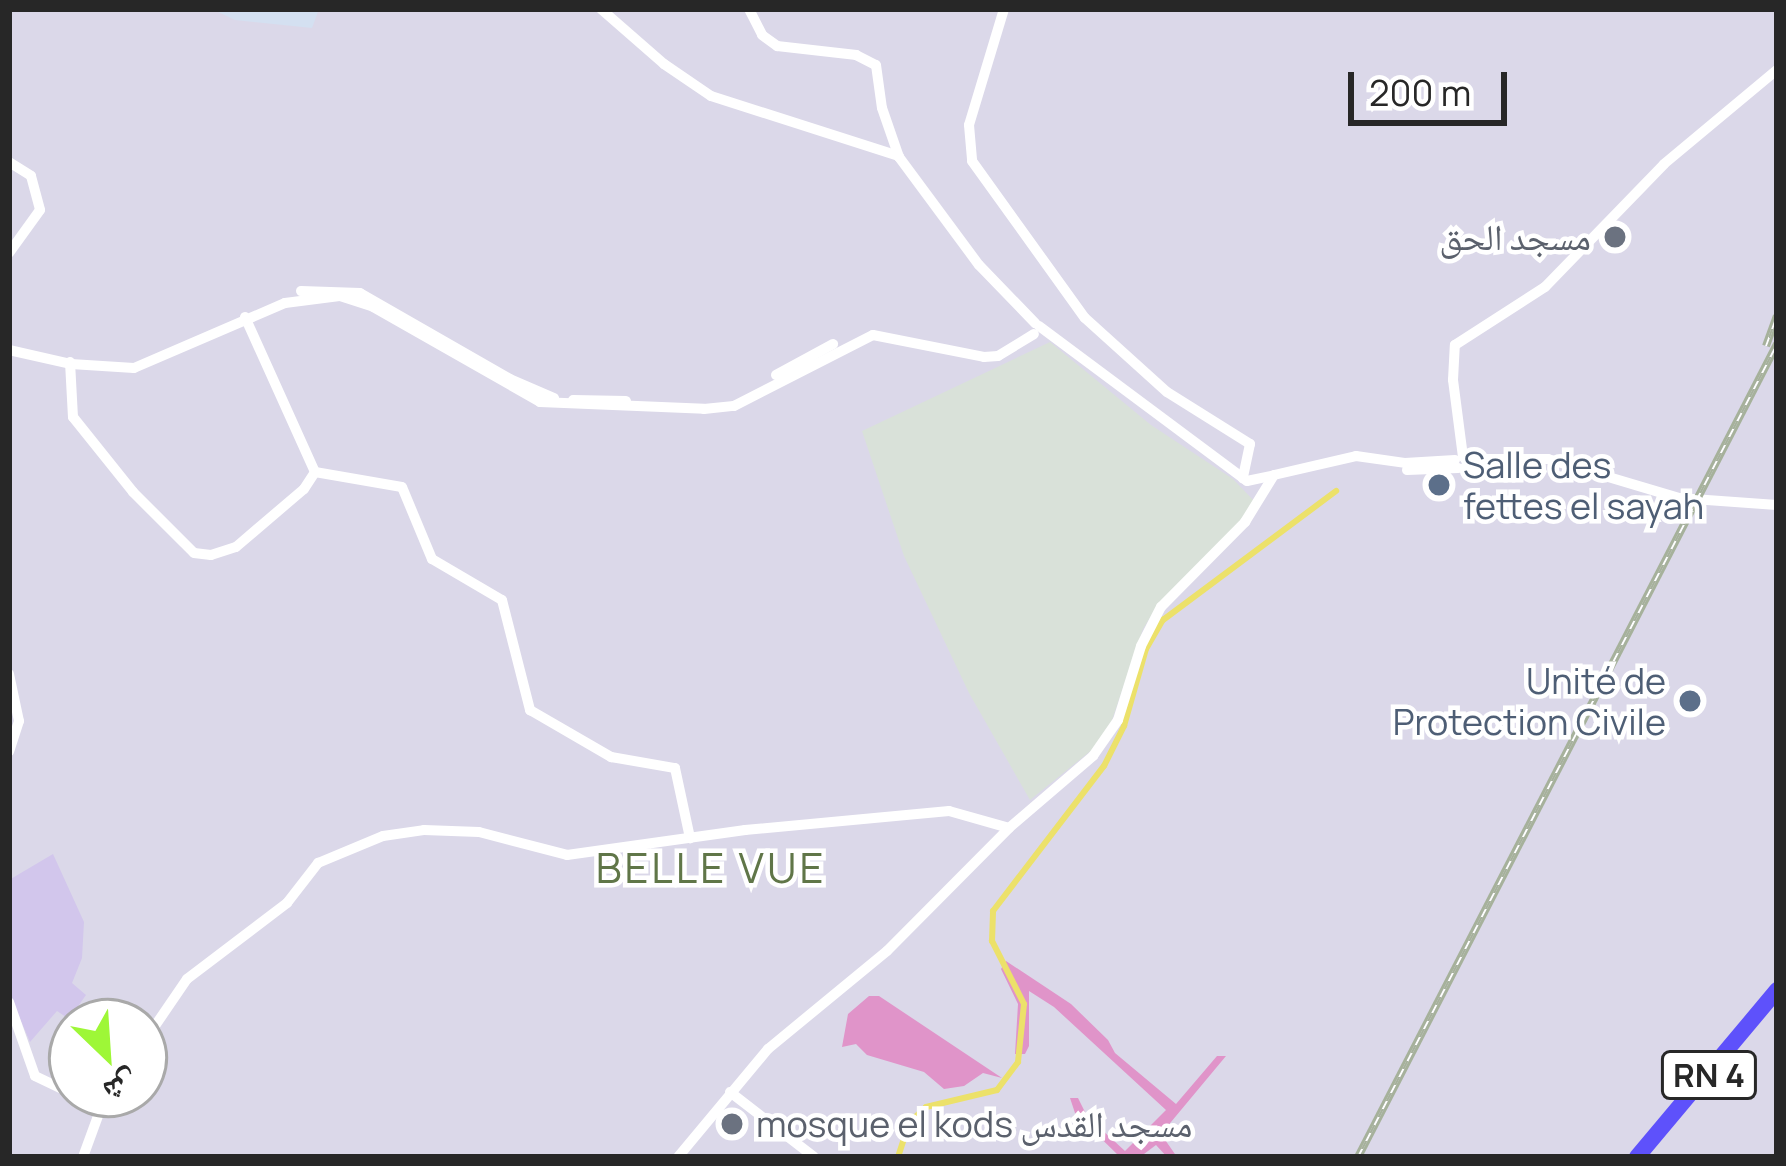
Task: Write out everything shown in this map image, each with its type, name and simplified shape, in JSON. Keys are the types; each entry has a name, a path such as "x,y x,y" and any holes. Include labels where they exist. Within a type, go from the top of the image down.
{"highway":[{"name":"RN 4","path":"1637,1157 1777,990"},
{"name":"RN 4","path":"1650,1157 1708,1094 1777,1004"}],"street":[{"path":"601,9 664,64 711,96 899,156"},
{"path":"749,9 762,35 777,46 856,55 876,65 882,108 899,156 1034,329 1052,336 1243,478 1253,482 1318,461 1364,456 1405,463 1520,456 1678,498 1777,505"},
{"path":"1004,9 969,125 972,161 1085,318 1167,392 1250,444 1243,478"},
{"path":"1460,460 1455,345 1545,287 1664,164 1777,70"},
{"path":"9,162 31,176 40,210 9,253"},
{"path":"9,347 134,368 315,288 360,293 556,402 722,403 875,327 982,350 998,350 1034,329"},
{"path":"245,317 315,472"},
{"path":"9,347 70,360"},
{"path":"70,360 73,417 133,492 194,553 211,555 236,547 304,489 315,472"},
{"path":"315,472 402,487 434,561 502,600 530,710 611,757 677,770 690,838"},
{"path":"678,1157 784,1034 887,951 1009,828 1107,740 1161,607 1246,522 1274,475"},
{"path":"9,674 19,721 9,751"},
{"path":"168,1007 187,979 287,903 324,858 346,847 424,830 496,834 567,855 949,811 1009,828"},
{"path":"9,1002 35,1076 48,1082"},
{"path":"730,1092 814,1157"},
{"path":"83,1157 97,1118"}],"shaded area":[{"path":"212,9 319,9 312,28 235,20"},
{"path":"1050,342 1151,425 1233,479 1257,504 1159,603 1143,629 1110,726 1093,749 1030,800 969,693 904,556 862,431"},
{"path":"53,854 84,922 82,958 72,983 86,995 48,998 48,1021 30,1042 9,993 9,880"},
{"path":"1006,961 1071,1004 1115,1053 1176,1104 1217,1056 1226,1056 1161,1134 1177,1157 1167,1157 1156,1145 1140,1157 1120,1157 1075,1113 1070,1098 1078,1098 1087,1116 1125,1151 1166,1110 1054,1007 1029,991 1029,1046 1025,1054 1015,1054 1018,1004 1001,969"},
{"path":"869,996 879,996 1002,1078 983,1073 964,1086 944,1089 924,1072 867,1055 856,1044 842,1047 848,1014"}],"waterway":[{"path":"898,1157 909,1123 926,1107 997,1090 1018,1062 1024,1004 992,941 993,911 1104,766 1124,726 1146,649 1163,620 1336,491"}],"railway":[{"path":"1766,346 1777,316"},
{"path":"1358,1157 1777,344"}],"place":[{"name":"مسجد الحق","path":"1615,237"},
{"name":"Salle des fettes el sayah","path":"1439,485"},
{"name":"Unité de Protection Civile","path":"1690,701"},
{"name":"mosque el kods مسجد القدس","path":"732,1124"}],"district":[{"name":"BELLE VUE","path":"711,867"}]}
